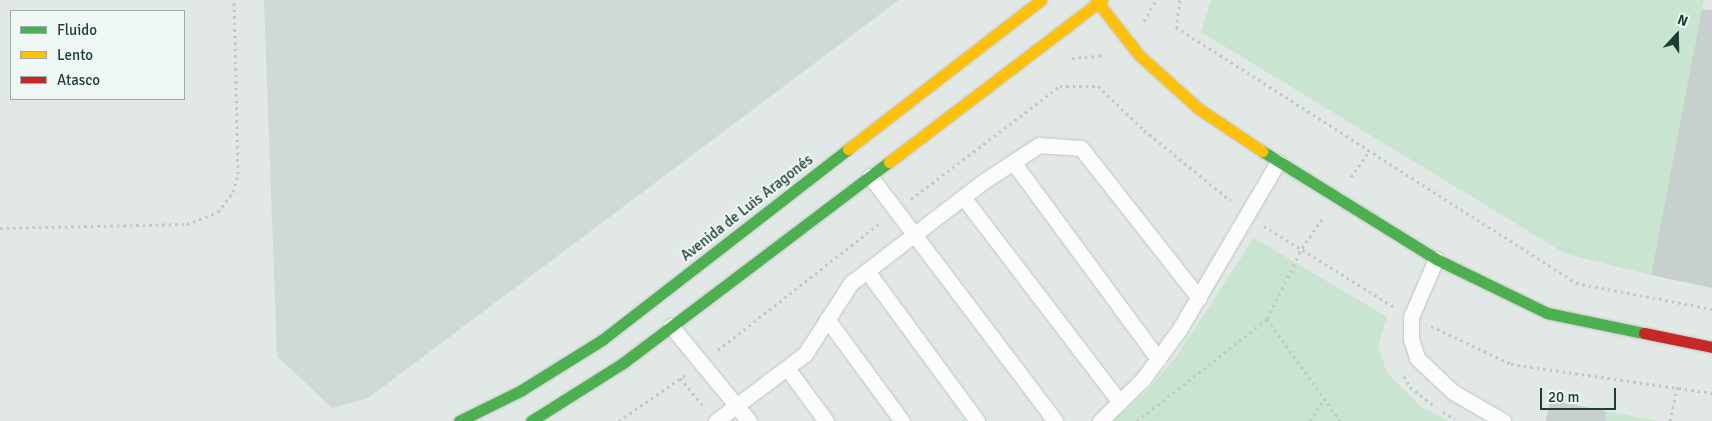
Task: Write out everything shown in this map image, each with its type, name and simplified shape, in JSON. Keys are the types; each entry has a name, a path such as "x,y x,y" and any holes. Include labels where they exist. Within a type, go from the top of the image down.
{"main road":[{"name":"Avenida de Luis Aragonés","path":"459,421 520,390 602,340 1041,0"},
{"path":"535,420 623,363 1099,1 1139,55 1199,109 1278,162 1436,259 1547,313 1712,347"}],"lane":[{"path":"713,417 738,407 805,354 846,288 963,197 1039,145 1081,148 1199,298"},
{"path":"1013,162 1158,358"},
{"path":"1100,421 1120,402 1158,358 1199,298 1246,214 1278,162"},
{"path":"870,176 1055,421"},
{"path":"963,197 1120,402"},
{"path":"1436,259 1411,317 1411,339 1417,358 1453,392 1503,421"},
{"path":"867,271 977,421"},
{"path":"827,319 902,421"},
{"path":"671,326 749,421"},
{"path":"787,368 826,421"}],"path":[{"path":"0,228 187,224 218,212 233,192 238,174 234,0"},
{"path":"1150,16 1156,0"},
{"path":"1180,0 1176,27 1576,283 1712,309"},
{"path":"619,421 702,362 896,210 1060,86 1098,86 1144,130 1246,214 1300,252 1411,317 1511,364 1677,387 1712,394"},
{"path":"1137,421 1267,319 1300,252"},
{"path":"1267,319 1340,421"},
{"path":"680,378 713,417"},
{"path":"1670,421 1677,387"},
{"path":"1310,421 1324,399"}],"shaded area":[{"path":"264,0 899,0 368,398 332,408 277,356"}],"green space":[{"path":"1211,0 1704,0 1651,275 1566,254 1201,32"},
{"path":"1254,238 1387,317 1378,346 1387,373 1420,406 1448,421 1112,421 1145,393 1176,357"},
{"path":"1550,400 1658,421 1546,421"}],"building":[{"path":"1702,9 1712,10 1712,288 1651,275"},
{"path":"1550,400 1606,411 1605,421 1546,421"}],"traffic: fast":[{"path":"459,421 520,391 602,340 848,149"},
{"path":"1262,151 1436,259 1547,313 1644,333"},
{"path":"531,421 623,363 889,162"}],"traffic: slow":[{"path":"848,149 1041,0"},
{"path":"1096,0 1139,55 1199,109 1262,151"},
{"path":"889,162 1102,0"}],"traffic: jam":[{"path":"1644,333 1712,347"}]}
